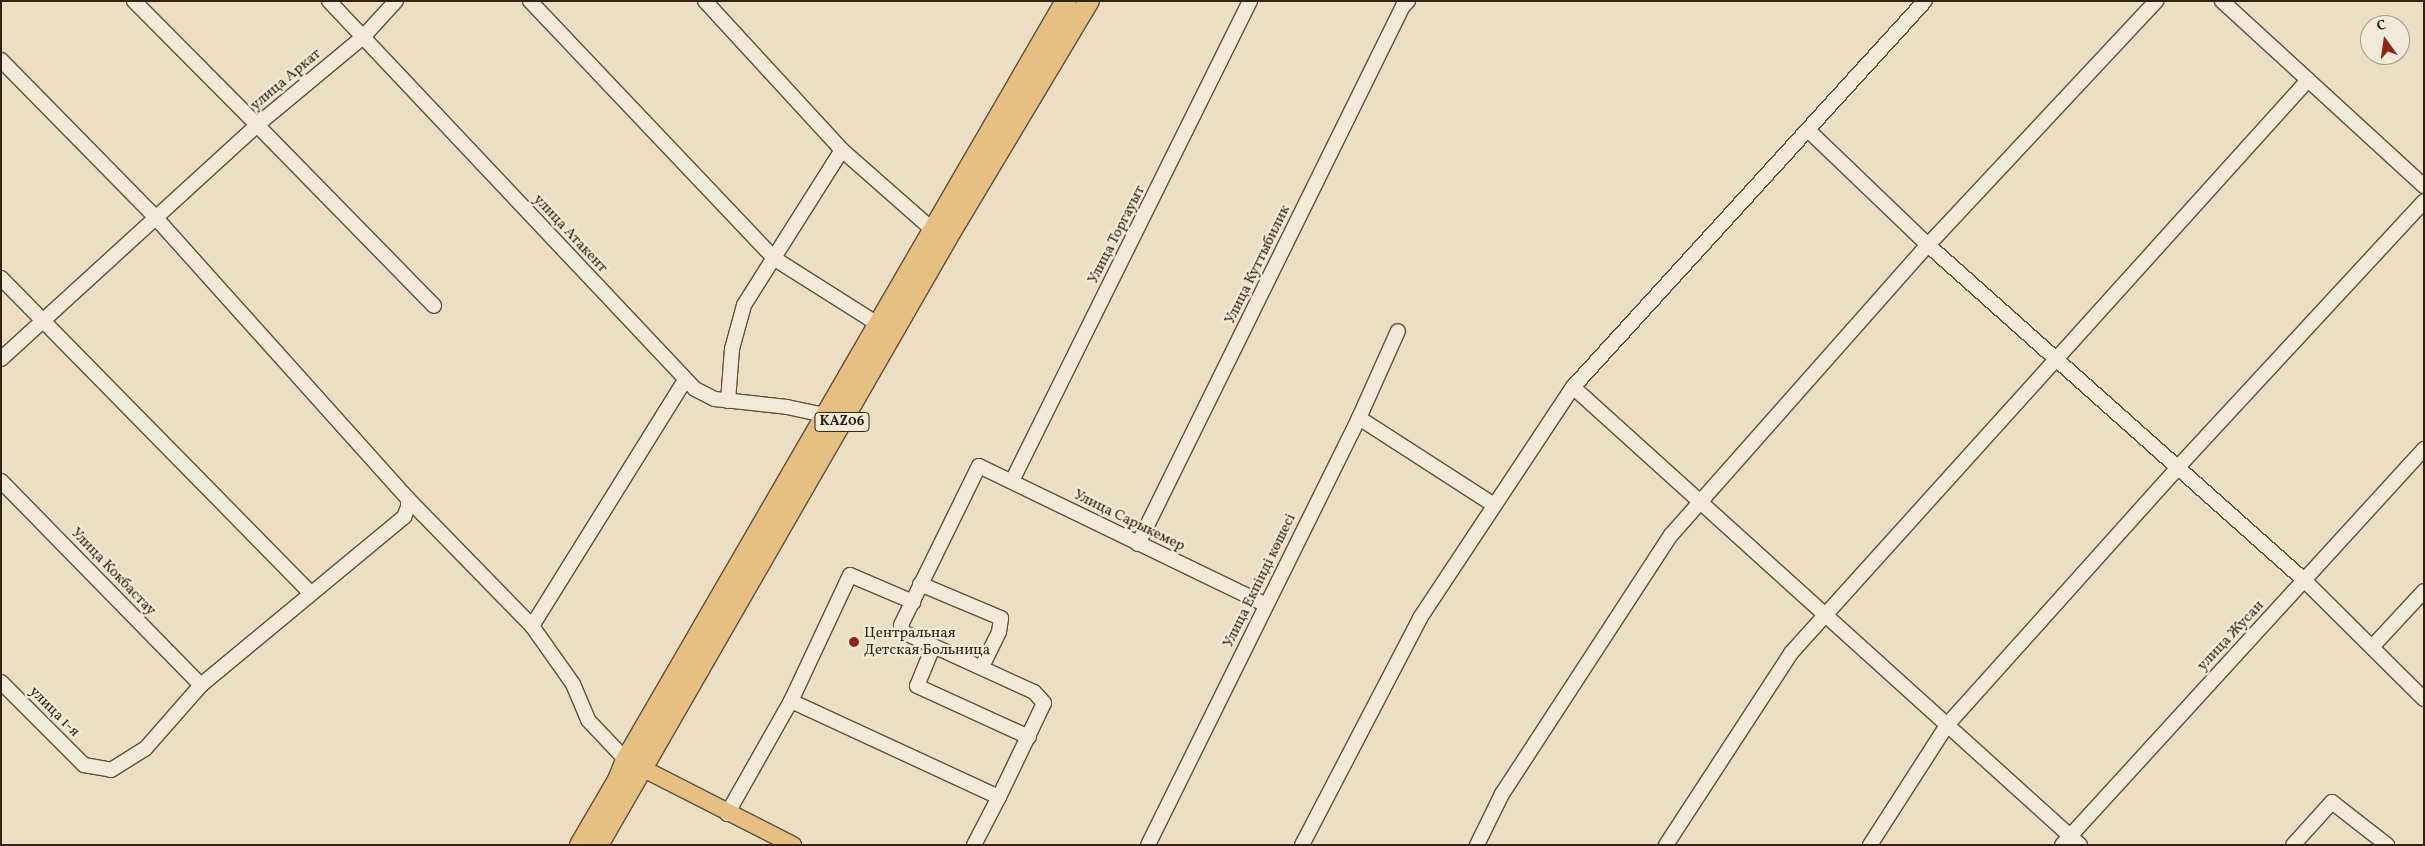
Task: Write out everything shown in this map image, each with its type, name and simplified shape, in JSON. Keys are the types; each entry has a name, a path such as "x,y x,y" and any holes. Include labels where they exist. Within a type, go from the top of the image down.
{"highway":[{"name":"KАZ06","path":"598,845 633,764 826,415 881,326 1066,1"},
{"name":"KАZ06","path":"580,845 618,780 633,764 1087,2"}],"main road":[{"path":"633,764 727,814 793,845"}],"street":[{"name":"улица Аркат","path":"134,1 257,125 363,37 396,1"},
{"name":"улица Атакент","path":"329,1 685,380 704,396 728,401 788,407 826,415"},
{"path":"530,1 775,259 881,326"},
{"path":"705,1 842,150 934,231"},
{"name":"Улица Торгауыт","path":"1012,482 1250,1"},
{"name":"Улица Куттыбилик","path":"1138,544 1403,6 1408,1"},
{"path":"1302,845 1420,618 1573,387 1809,131 1925,1"},
{"path":"1477,845 1502,794 1671,535 1699,501 1928,245 2156,1"},
{"path":"2222,1 2424,186"},
{"path":"1,60 156,218 408,499 532,626 573,684 588,720 633,764"},
{"path":"1666,845 1791,653 2055,357 2308,80"},
{"path":"1,359 257,125 434,306"},
{"path":"1809,131 1928,245 2179,466 2304,580 2423,698"},
{"path":"728,401 732,349 744,305 775,259 842,150"},
{"path":"1870,845 1947,725 2179,466 2424,201"},
{"path":"1,278 42,322 310,593"},
{"name":"Улица Екпінді көшесі","path":"1148,845 1360,418 1398,331"},
{"path":"532,626 685,380"},
{"path":"1573,387 1947,725 2065,840 2080,845"},
{"path":"1360,418 1494,504"},
{"name":"улица Жусан","path":"2065,840 2424,449"},
{"name":"Улица Сарыкемер","path":"920,584 978,466 1266,605"},
{"name":"Улица Кокбастау","path":"1,481 201,685"},
{"path":"201,685 404,517 408,507 408,499"},
{"path":"727,814 791,701 850,575 913,602"},
{"path":"974,845 1029,737 1044,703 1034,692 903,632 901,625 920,584 1001,618 999,632 982,667"},
{"path":"2372,647 2424,591"},
{"path":"933,647 917,686 1029,737"},
{"name":"улица 1-я","path":"1,682 84,765 110,770 145,749 201,685"},
{"path":"791,701 999,797"},
{"path":"2293,845 2332,802 2387,845"}],"place":[{"name":"Центральная Детская Больница","path":"854,642"}]}
